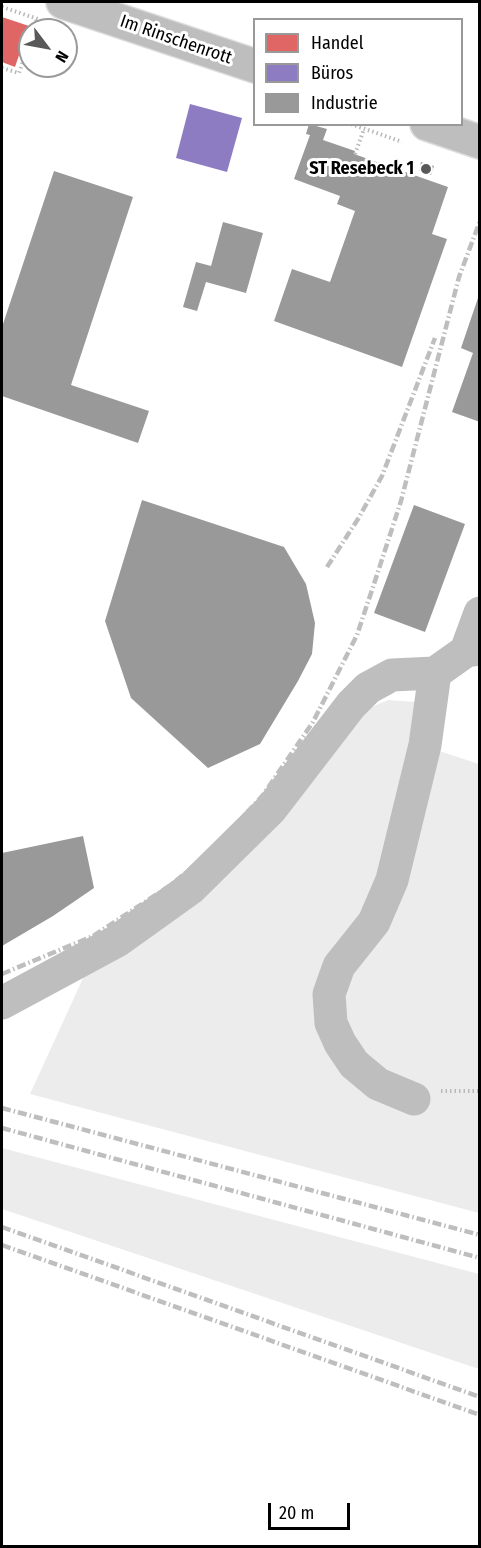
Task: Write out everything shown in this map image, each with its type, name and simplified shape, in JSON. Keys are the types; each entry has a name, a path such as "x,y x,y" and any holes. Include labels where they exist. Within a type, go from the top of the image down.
{"main road":[{"name":"Im Rinschenrott","path":"50,10 253,65"},
{"path":"433,126 480,142"},
{"path":"2,1003 117,940 191,888 271,809 351,705 368,688 393,675 435,673 473,650 480,613"},
{"path":"414,1099 378,1084 354,1064 340,1043 331,1023 329,994 339,966 374,921 392,880 425,745 435,673"}],"path":[{"path":"2,68 18,73"},
{"path":"355,154 364,129"}],"shaded area":[{"path":"388,700 416,702 436,750 479,764 479,1213 30,1094 84,976 358,713"},
{"path":"2,1148 479,1274 479,1369 2,1209"}],"building: Handel":[{"path":"2,17 18,22 18,58 15,67 2,62"}],"building: Büros":[{"path":"190,104 242,118 227,172 176,158"}],"building: Industrie":[{"path":"308,126 327,129 323,140 355,151 354,154 448,187 432,234 447,239 402,367 274,321 292,269 330,282 355,211 337,204 340,196 294,179 310,135 306,134"},
{"name":"ST Resebeck 1","path":"421,162 434,166 431,175 419,171"},
{"path":"54,171 133,197 71,385 149,411 138,443 2,396 2,327"},
{"path":"223,222 263,233 246,293 206,282 197,311 183,307 196,262 211,266"},
{"path":"479,295 480,422 452,412 473,353 461,348"},
{"path":"142,500 284,547 306,584 315,623 312,654 298,681 260,744 208,768 131,698 105,621"},
{"path":"414,505 465,524 425,632 374,613"},
{"path":"83,836 94,888 53,916 2,946 2,853"}],"railway":[{"path":"2,974 93,936 171,885 214,849 263,795 313,722 357,635 401,501 459,277 480,221"},
{"path":"327,567 382,476 435,338"},
{"path":"2,1108 480,1235"},
{"path":"2,1128 480,1258"},
{"path":"2,1227 480,1397"},
{"path":"2,1245 480,1415"}],"place":[{"name":"ST Resebeck 1","path":"426,169"}]}
